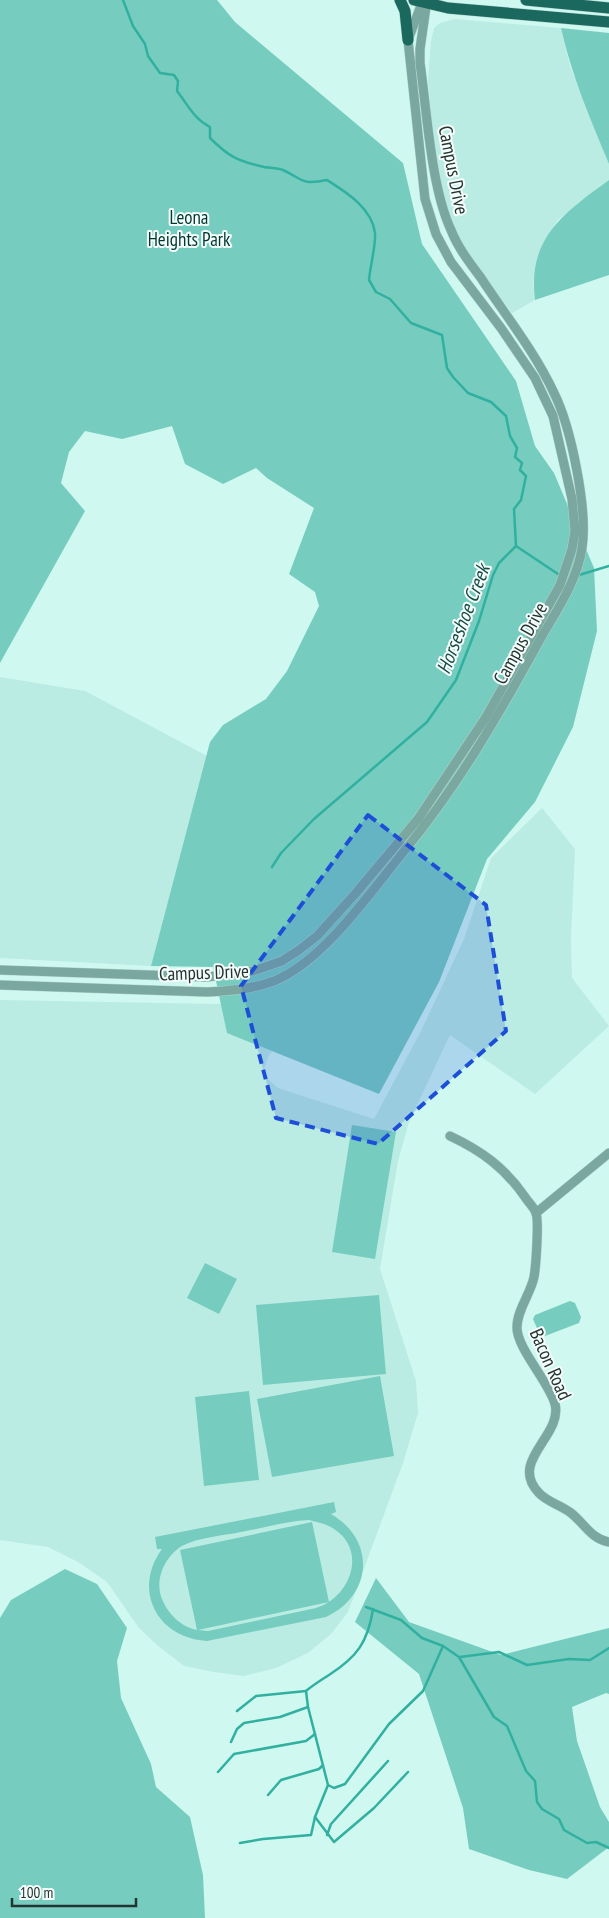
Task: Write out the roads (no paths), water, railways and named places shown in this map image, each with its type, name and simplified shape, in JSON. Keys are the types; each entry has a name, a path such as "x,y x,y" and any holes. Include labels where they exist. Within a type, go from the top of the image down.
{"main road":[{"path":"400,0 405,11 408,40"},
{"path":"526,0 609,8"},
{"path":"422,2 522,16 609,22"}],"street":[{"name":"Campus Drive","path":"0,985 196,991 238,990 273,981 308,962 325,945 410,843 455,784 508,697 546,620 567,568 575,530 574,513 553,416 546,399 501,328 451,262 429,216 422,183 408,40 422,2"},
{"name":"Campus Drive","path":"0,970 207,977 253,971 282,961 299,950 316,936 349,901 418,819 470,742 576,571 582,551 584,512 562,413 555,394 543,372 464,255 444,214 437,183 420,63 422,2"},
{"path":"450,1136 473,1147 497,1163 519,1188 536,1213 609,1154"},
{"name":"Bacon Road","path":"536,1213 534,1277 517,1327 520,1338 552,1397 556,1411 553,1427 532,1456 530,1477 539,1493 571,1513 589,1533 609,1542"}],"waterway":[{"name":"Horseshoe Creek","path":"123,0 133,26 145,44 148,56 160,73 174,75 178,81 177,91 195,116 210,127 210,138 229,154 247,163 281,169 307,182 327,180 350,195 364,208 373,224 375,233 369,280 376,292 390,299 411,323 442,335 447,368 453,377 468,393 491,402 506,416 510,436 517,448 515,457 522,463 520,470 526,476 521,500 514,509 516,546 499,563 493,575 479,621 456,680 427,722 314,819 281,853 272,867"},
{"path":"516,546 558,574"},
{"path":"579,575 609,566"},
{"name":"Horseshoe Creek","path":"366,1607 401,1620 422,1638 443,1646 459,1657 494,1717 507,1726 526,1771 535,1781 537,1802 542,1809 559,1819 564,1830 587,1843 596,1842 609,1848"},
{"path":"240,1843 311,1835 315,1817 328,1785 308,1707 306,1691 347,1662 360,1648 368,1631 373,1609"},
{"path":"328,1785 334,1788 345,1784 389,1724 423,1691 443,1646"},
{"path":"460,1657 499,1652 527,1665 569,1659 590,1660 609,1648"},
{"path":"237,1711 256,1696 306,1691"},
{"path":"231,1742 237,1729 244,1723 280,1717 308,1707"},
{"path":"218,1772 234,1754 306,1741 315,1734"},
{"path":"327,1835 331,1824 388,1761"},
{"path":"268,1795 281,1780 319,1769 323,1765"},
{"path":"315,1817 334,1842 374,1808 408,1772"}],"park label":[{"name":"Leona Heights Park","path":"189,228"}]}
